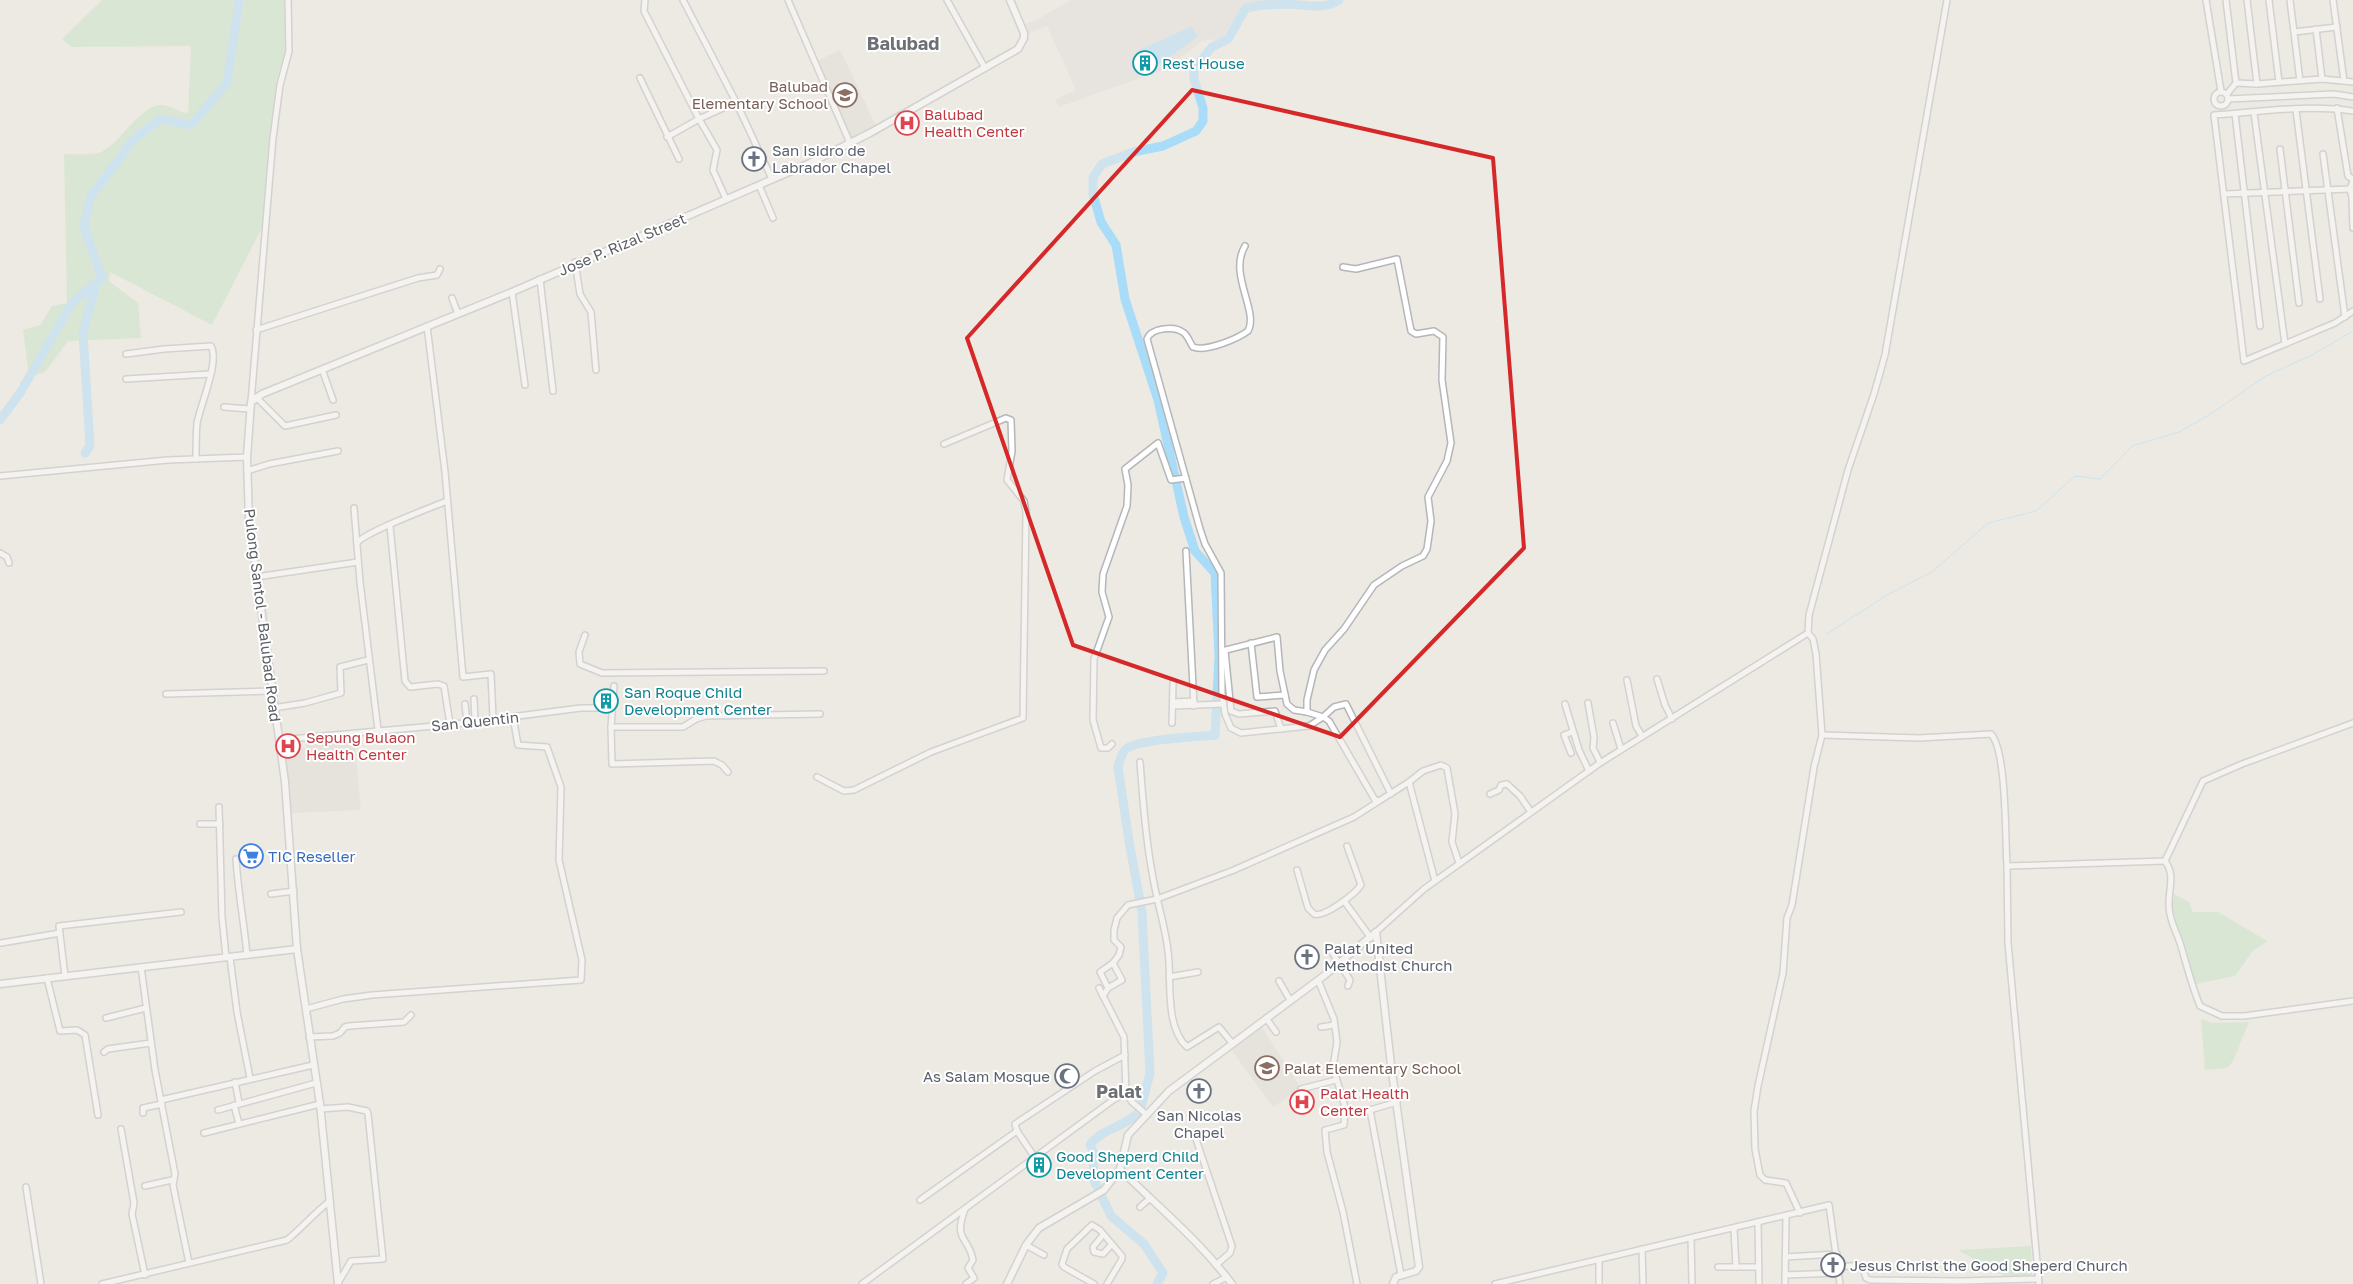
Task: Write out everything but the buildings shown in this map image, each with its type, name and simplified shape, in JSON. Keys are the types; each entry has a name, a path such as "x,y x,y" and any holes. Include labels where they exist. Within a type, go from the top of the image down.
{"street":[{"path":"252,403 256,330 273,138 280,85 289,51 288,0"},
{"path":"644,0 644,11 717,150 713,170 726,199"},
{"path":"683,0 736,102 772,179"},
{"path":"788,0 850,143"},
{"path":"947,0 985,68"},
{"name":"Jose P. Rizal Street","path":"252,403 322,369 512,292 575,262 759,185 850,143 1018,49 1024,38 1022,24 1010,0"},
{"path":"1800,1213 1786,1183 1765,1180 1760,1175 1755,1148 1754,1111 1783,972 1787,918 1792,905 1814,767 1822,735 1816,654 1813,639 1808,633 1809,615 1848,470 1885,355 1947,0"},
{"path":"2206,0 2221,91 2228,97 2334,94 2353,97"},
{"path":"2221,91 2215,94 2213,100 2218,106 2224,106 2236,83 2226,0"},
{"path":"2247,0 2257,84"},
{"path":"2269,0 2279,82"},
{"path":"2290,0 2300,81"},
{"path":"2334,0 2344,81"},
{"path":"2294,32 2337,27"},
{"path":"2316,29 2322,79"},
{"path":"640,78 679,159"},
{"path":"2236,83 2257,84 2322,79 2353,82"},
{"path":"667,137 736,102"},
{"path":"2337,108 2348,176 2353,180 2350,189 2353,228"},
{"path":"2353,111 2337,108 2214,115 2244,361 2335,323 2353,311"},
{"path":"2296,110 2320,299"},
{"path":"2254,113 2285,344"},
{"path":"2235,114 2260,326"},
{"path":"2280,149 2299,303"},
{"path":"2322,154 2345,317"},
{"path":"759,185 772,218"},
{"path":"2224,194 2350,189"},
{"path":"1245,246 1240,254 1240,262 1243,290 1251,319 1248,331 1228,341 1200,348 1193,347 1187,336 1178,330 1155,331 1148,337 1147,342 1184,479 1205,544 1221,573 1223,651 1221,704 1228,724 1241,733 1309,726 1334,707 1346,704 1391,794"},
{"path":"1307,712 1307,700 1314,670 1325,650 1344,629 1374,585 1425,553 1430,535 1428,497 1447,461 1451,443 1442,380 1443,337 1434,331 1416,334 1411,331 1398,259 1356,269 1343,267"},
{"path":"575,262 580,294 591,312 596,370"},
{"path":"256,330 418,278 437,275 440,269"},
{"path":"540,279 553,391"},
{"path":"512,292 525,385"},
{"path":"452,298 458,314"},
{"path":"428,326 464,677 491,674 493,718"},
{"path":"126,354 207,345 213,350 210,374 198,422 196,459"},
{"path":"322,369 333,400"},
{"path":"126,379 210,374"},
{"path":"224,407 252,403 285,426 336,415"},
{"name":"Pulong Santol - Balubad Road","path":"252,403 246,457 249,520 273,708 285,782 297,949 320,1107 338,1284"},
{"path":"817,777 836,785 844,791 854,790 932,752 1023,718 1026,512 1024,501 1007,480 1012,451 1011,420 1006,418 944,444"},
{"path":"1112,744 1108,748 1101,748 1095,730 1094,659 1109,617 1102,592 1103,574 1127,506 1128,485 1125,469 1158,443 1170,479 1184,479"},
{"path":"247,471 284,460 338,451"},
{"path":"0,476 196,459 246,457"},
{"path":"356,544 360,539 447,501"},
{"path":"354,508 368,660 378,730"},
{"path":"390,526 405,681 410,687 438,684 444,686 450,724"},
{"path":"1186,551 1194,703"},
{"path":"0,553 7,558 9,564"},
{"path":"256,577 358,562"},
{"path":"1007,1284 1026,1245 1043,1225 1095,1197 1120,1169 1128,1135 1142,1110 1340,963 1435,881 1600,762 1808,633"},
{"path":"585,635 579,652 580,664 602,673 824,671"},
{"path":"1223,651 1277,637 1280,671 1288,707 1323,717 1329,721 1372,798 1379,802"},
{"path":"1251,643 1257,697 1285,695"},
{"path":"1223,651 1231,711 1239,714 1274,711 1281,729"},
{"path":"273,708 306,703 342,693 340,667 368,660"},
{"path":"1657,679 1665,705 1672,719"},
{"path":"1627,680 1636,726 1642,736"},
{"path":"1172,723 1173,683"},
{"path":"614,686 611,727 611,761 614,764 714,761 722,765 728,772"},
{"path":"166,694 271,691"},
{"path":"474,699 475,721"},
{"path":"1588,703 1594,737 1593,748 1600,762"},
{"path":"465,704 468,722"},
{"path":"1173,704 1221,704"},
{"path":"1565,704 1572,732 1589,771"},
{"name":"San Quentin","path":"279,740 450,724 581,708 612,708"},
{"path":"611,727 683,727 696,719 706,716 820,714"},
{"path":"306,1009 343,998 581,980 582,960 559,860 561,787 547,747 518,745 513,717"},
{"path":"1612,723 1621,749"},
{"path":"2353,723 2242,764 2203,781 2165,860 2171,874 2168,904 2171,922 2181,945 2188,977 2200,1006 2222,1016 2244,1016 2353,1001"},
{"path":"1572,732 1564,735 1568,754 1579,750"},
{"path":"1822,735 1919,738 1991,734 1997,743 2002,768 2008,943 2038,1282 1870,1280 1866,1278 1863,1266 1838,1267"},
{"path":"1140,762 1145,825 1168,952 1171,1009 1185,1045 1189,1046 1219,1026 1232,1044"},
{"path":"1108,988 1100,972 1119,955 1120,947 1114,940 1114,930 1117,918 1128,905 1157,899 1234,870 1354,817 1423,771 1441,765 1447,768 1455,814 1452,842 1459,863"},
{"path":"1409,782 1435,881"},
{"path":"1490,794 1499,790 1501,785 1508,784 1520,796 1531,812"},
{"path":"219,807 222,917 250,1078"},
{"path":"200,824 220,824"},
{"path":"1297,870 1308,908 1314,914 1321,915 1344,901 1361,885 1347,846"},
{"path":"236,859 238,894 244,921 247,955"},
{"path":"2006,866 2165,860"},
{"path":"271,894 294,891"},
{"path":"1344,901 1374,935 1390,1065 1419,1267 1414,1272 1394,1279 1392,1284"},
{"path":"65,976 59,926 181,912"},
{"path":"1,943 60,933"},
{"path":"0,984 297,949"},
{"path":"1332,951 1350,980 1348,986"},
{"path":"1103,996 1108,988 1122,980 1113,962"},
{"path":"141,967 151,1043 176,1174 172,1180 145,1186"},
{"path":"1169,977 1198,972"},
{"path":"46,978 60,1031 77,1030 85,1035 98,1115"},
{"path":"1318,980 1333,1012 1337,1042 1333,1061 1336,1080 1346,1114 1344,1124 1325,1130 1327,1152 1343,1212 1358,1284"},
{"path":"1278,981 1290,1000"},
{"path":"1099,988 1124,1037 1126,1093 1142,1110"},
{"path":"106,1018 146,1008"},
{"path":"309,1036 333,1036 349,1026 404,1022 411,1015"},
{"path":"1266,1018 1276,1032"},
{"path":"1320,1027 1334,1025"},
{"path":"104,1052 108,1049 151,1043"},
{"path":"1035,1158 1016,1130 1015,1124 1125,1055"},
{"path":"143,1113 144,1108 161,1102 250,1078 313,1065"},
{"path":"1302,1089 1336,1080"},
{"path":"235,1082 239,1124"},
{"path":"218,1110 316,1083"},
{"path":"862,1284 1113,1100 1126,1093"},
{"path":"1342,1097 1368,1093"},
{"path":"1346,1114 1370,1110 1396,1102"},
{"path":"204,1133 320,1107 348,1107 367,1111 383,1259 351,1261 338,1284"},
{"path":"1370,1110 1401,1275"},
{"path":"121,1129 134,1203 132,1214 145,1275"},
{"path":"920,1200 1016,1130"},
{"path":"1195,1136 1232,1246 1230,1253 1217,1264"},
{"path":"1120,1169 1149,1199 1191,1235 1232,1284"},
{"path":"172,1180 189,1263"},
{"path":"26,1187 41,1284"},
{"path":"1140,1207 1149,1199"},
{"path":"102,1284 287,1240 296,1233 312,1214 330,1200"},
{"path":"1495,1284 1508,1283 1554,1269 1786,1217 1829,1205 1840,1284"},
{"path":"965,1209 961,1223 962,1239 971,1250 973,1260 968,1268 974,1278 966,1284"},
{"path":"1785,1284 1786,1217"},
{"path":"1758,1222 1759,1284"},
{"path":"1094,1284 1062,1264 1065,1254 1075,1240 1092,1225 1112,1244 1122,1257 1107,1284"},
{"path":"1734,1229 1736,1267"},
{"path":"1103,1235 1094,1246 1094,1252 1103,1254 1112,1244"},
{"path":"1690,1238 1692,1284"},
{"path":"1026,1245 1044,1255"},
{"path":"1642,1250 1643,1284"},
{"path":"1786,1257 1837,1254"},
{"path":"1599,1260 1599,1284"},
{"path":"1718,1267 1759,1267"},
{"path":"1785,1275 1838,1273"},
{"path":"1213,1284 1226,1277"},
{"path":"1078,1284 1082,1278"}],"highlighted area":[{"path":"1192,90 1493,158 1524,548 1340,737 1073,645 967,338"}],"shaded area":[{"path":"1071,0 1313,0 1245,3 1222,38 1202,41 1165,69 1059,107 1055,100 1076,90 1047,26 1027,34 1023,25 1042,17"},
{"name":"Balubad Elementary School","path":"840,50 877,128 849,141 815,62"},
{"path":"354,738 361,810 291,813 283,750 306,748 306,742"},
{"name":"Palat Elementary School","path":"1261,1026 1301,1088 1273,1107 1230,1048"}],"green space":[{"path":"102,0 287,0 288,49 274,128 265,222 212,325 110,272 109,281 138,303 141,338 68,341 45,372 29,377 23,330 40,325 52,306 67,303 64,154 90,154 103,151 152,107 163,105 188,113 191,46 72,47 62,39"},
{"path":"2174,894 2189,902 2193,912 2218,912 2267,941 2252,952 2235,976 2196,984 2177,932 2172,910"},
{"path":"2201,1019 2212,1023 2249,1022 2233,1061 2227,1068 2205,1070"},
{"path":"2031,1246 2032,1277 2006,1277 1958,1250"}],"water":[{"path":"1191,27 1198,36 1161,63 1151,66 1148,58 1139,57 1138,52 1146,47"}],"waterway":[{"path":"0,420 20,393 72,303 102,278 84,227 90,198 133,140 160,119 191,125 227,83 239,0"},
{"path":"1157,1284 1163,1273 1144,1244 1111,1216 1093,1178 1094,1154 1090,1145 1095,1139 1128,1121 1140,1111 1150,1073 1142,912 1118,767 1126,749 1142,743 1215,735 1219,656 1215,573 1195,551 1184,517 1158,400 1125,299 1116,245 1101,222 1093,194 1093,177 1102,164 1133,152 1163,146 1196,131 1203,121 1203,108 1194,79 1194,69 1212,47 1228,39 1246,8 1283,4 1321,6 1339,0"},
{"path":"85,453 90,445 83,333 96,284"},
{"path":"1827,634 1887,595 1932,572 1988,523 2036,511 2075,476 2100,479 2132,446 2179,432 2209,415 2266,376 2312,355 2353,331"}],"place":[{"name":"Rest House","path":"1145,63"},
{"name":"Balubad Elementary School","path":"845,95"},
{"name":"Balubad Health Center","path":"907,123"},
{"name":"San Isidro de Labrador Chapel","path":"754,159"},
{"name":"San Roque Child Development Center","path":"606,701"},
{"name":"Sepung Bulaon Health Center","path":"288,746"},
{"name":"TIC Reseller","path":"251,856"},
{"name":"Palat United Methodist Church","path":"1307,957"},
{"name":"Palat Elementary School","path":"1267,1068"},
{"name":"As Salam Mosque","path":"1067,1076"},
{"name":"San Nicolas Chapel","path":"1199,1091"},
{"name":"Palat Health Center","path":"1302,1102"},
{"name":"Good Sheperd Child Development Center","path":"1039,1165"},
{"name":"Jesus Christ the Good Sheperd Church","path":"1833,1265"}],"district":[{"name":"Balubad","path":"903,43"},
{"name":"Palat","path":"1119,1091"}]}
